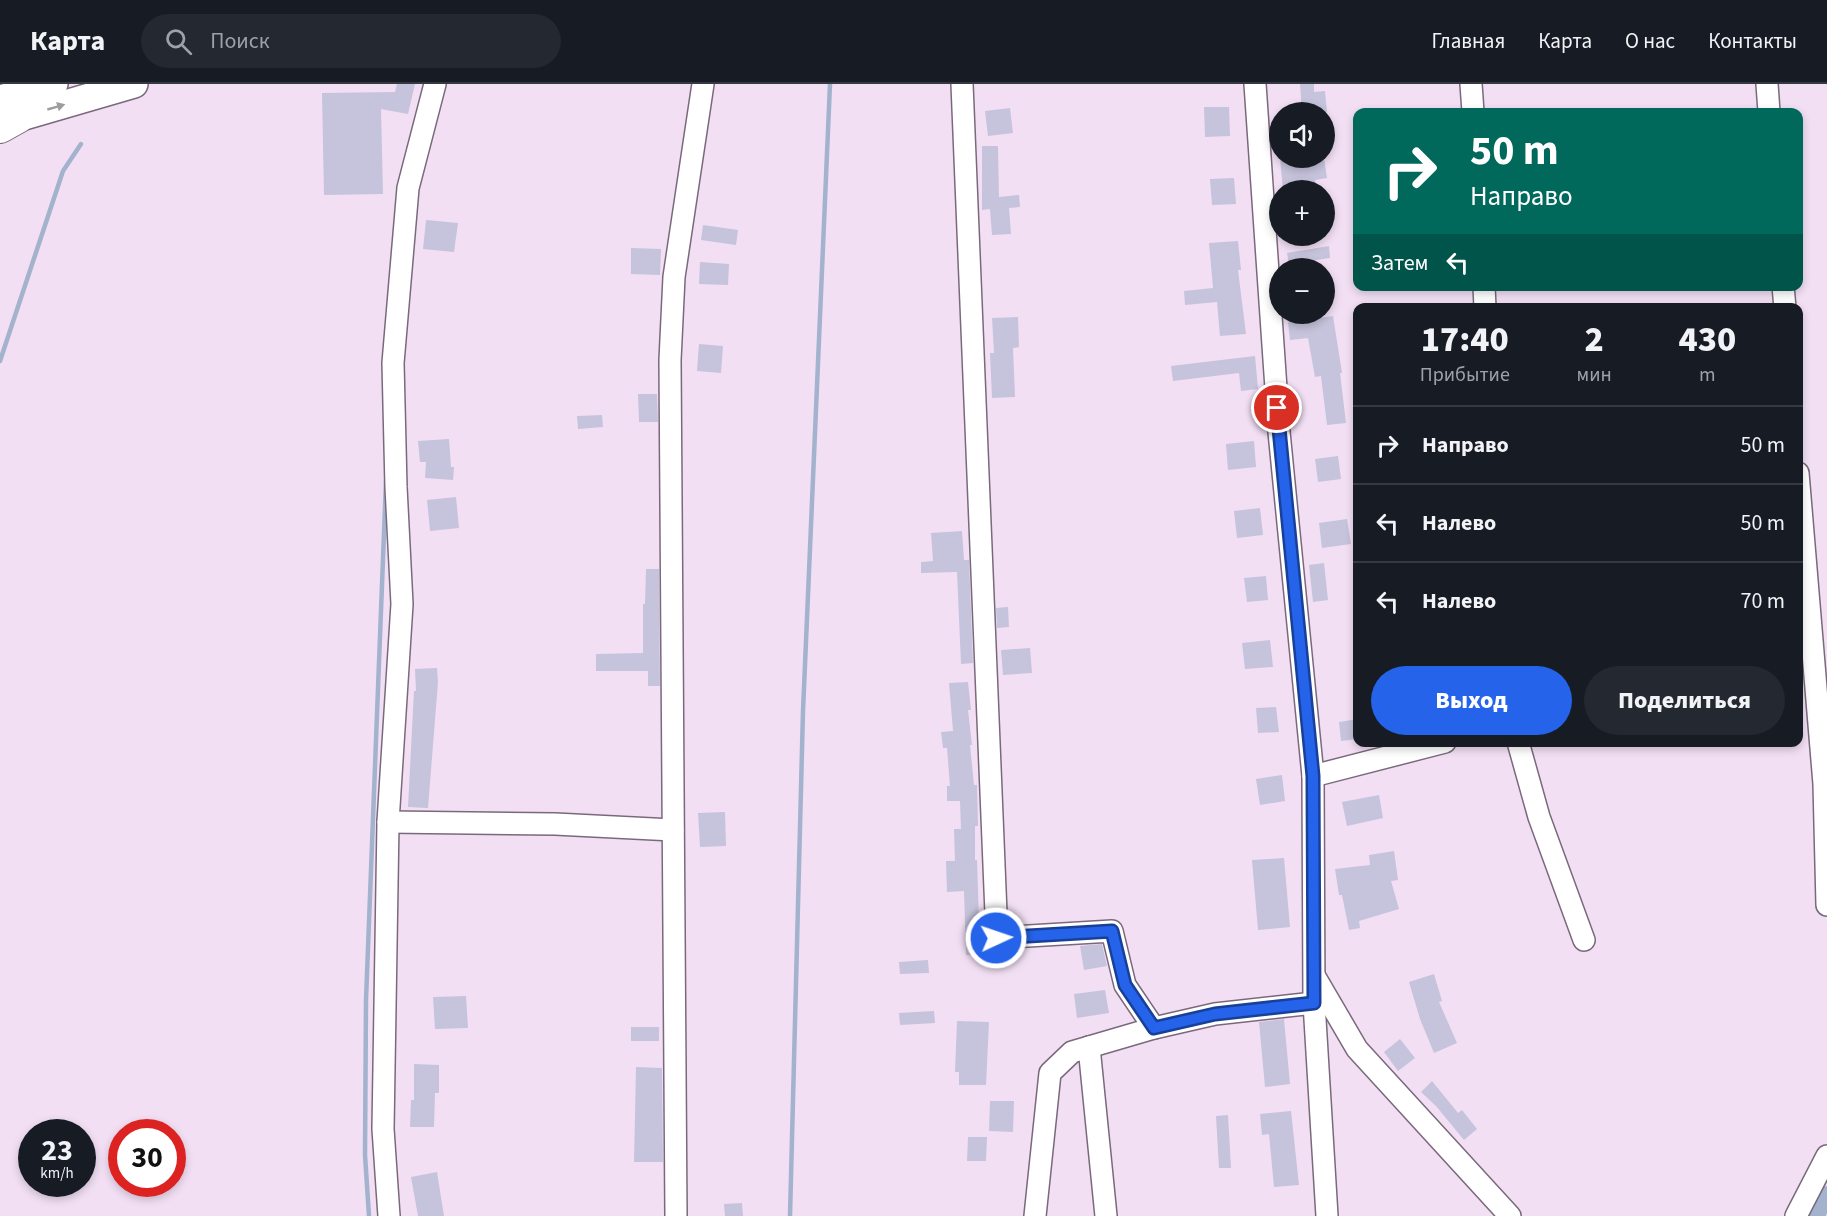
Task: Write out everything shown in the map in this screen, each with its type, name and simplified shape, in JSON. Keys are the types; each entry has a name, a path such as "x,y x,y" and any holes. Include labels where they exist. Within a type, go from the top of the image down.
{"main road":[{"path":"5,116 54,84"},
{"path":"5,116 134,84"}],"street":[{"path":"388,1216 382,1129 388,822 402,603 393,363 408,188 435,84"},
{"path":"676,1216 669,360 674,277 703,84"},
{"path":"962,84 996,938 1112,931 1125,985 1154,1028"},
{"path":"1255,84 1279,432 1313,776 1314,1003 1327,1216"},
{"path":"1471,84 1473,108"},
{"path":"1767,84 1769,108"},
{"path":"1803,533 1824,784 1827,904"},
{"path":"1313,776 1426,747"},
{"path":"1519,747 1539,817 1584,940"},
{"path":"388,822 555,824 673,830"},
{"path":"1314,976 1357,1049 1510,1216"},
{"path":"1035,1216 1050,1073 1072,1052 1154,1028 1215,1014 1314,1003"},
{"path":"1089,1047 1106,1216"},
{"path":"1796,1216 1827,1156"}],"building":[{"path":"397,84 415,84 408,114 381,109 383,194 324,195 322,93 395,92"},
{"path":"1300,84 1314,84 1314,92 1325,91 1326,102 1301,102"},
{"path":"1204,107 1229,107 1230,136 1205,137"},
{"path":"1010,108 1013,133 988,136 985,111"},
{"path":"982,146 998,146 999,197 1019,195 1020,207 1009,208 1011,234 992,235 990,209 982,210"},
{"path":"1281,168 1326,168 1327,178 1282,180"},
{"path":"1234,178 1236,204 1212,205 1210,179"},
{"path":"426,220 458,223 454,252 423,249"},
{"path":"703,225 738,230 736,245 701,240"},
{"path":"1238,241 1241,270 1238,270 1246,334 1220,336 1217,302 1185,305 1184,291 1213,288 1209,243"},
{"path":"1329,246 1330,258 1288,258 1287,253"},
{"path":"631,248 661,249 660,275 631,274"},
{"path":"700,262 729,264 728,285 699,284"},
{"path":"1018,317 1019,347 1013,348 1015,397 992,398 990,353 994,353 992,318"},
{"path":"1288,324 1334,324 1342,373 1340,373 1346,423 1327,425 1321,376 1315,377 1308,338 1290,340"},
{"path":"699,344 723,346 721,373 697,371"},
{"path":"1255,356 1258,389 1241,391 1239,373 1173,381 1171,366"},
{"path":"638,394 657,394 658,422 639,422"},
{"path":"602,415 603,427 578,429 577,416"},
{"path":"449,439 451,467 454,467 453,480 425,478 426,462 420,462 418,441"},
{"path":"1254,441 1256,467 1228,470 1226,444"},
{"path":"1338,456 1341,479 1318,482 1315,459"},
{"path":"456,497 459,528 430,531 427,500"},
{"path":"1260,508 1263,535 1237,538 1234,511"},
{"path":"1347,519 1351,544 1322,548 1319,523"},
{"path":"962,531 964,560 969,560 973,663 961,664 957,572 921,573 921,562 933,561 931,533"},
{"path":"1324,563 1328,600 1313,602 1309,565"},
{"path":"646,569 659,569 660,686 648,686 648,671 596,671 596,654 643,653"},
{"path":"1266,576 1268,600 1247,602 1244,578"},
{"path":"1008,607 1009,627 997,628 996,608"},
{"path":"1270,640 1273,667 1245,669 1242,643"},
{"path":"1030,648 1032,673 1003,675 1001,650"},
{"path":"437,668 438,682 428,808 408,807 414,691 416,691 415,669"},
{"path":"968,682 971,710 968,710 972,745 970,745 974,785 977,785 978,826 975,826 975,860 977,860 980,955 966,955 964,891 947,892 946,861 955,861 954,829 961,829 960,801 947,801 947,786 950,786 947,748 943,748 941,732 953,731 949,683"},
{"path":"1276,707 1279,732 1258,733 1256,708"},
{"path":"1353,720 1353,740 1341,741 1339,722"},
{"path":"1282,775 1285,801 1260,805 1256,779"},
{"path":"1379,795 1383,818 1347,826 1342,802"},
{"path":"725,812 726,846 700,847 698,813"},
{"path":"1394,851 1398,880 1391,881 1399,909 1359,921 1360,928 1349,930 1342,895 1339,895 1335,869 1370,865 1369,855"},
{"path":"1284,858 1290,927 1258,930 1252,860"},
{"path":"1102,944 1107,966 1084,970 1080,946"},
{"path":"928,960 929,973 900,974 899,962"},
{"path":"1434,974 1442,1001 1439,1002 1457,1043 1434,1053 1420,1019 1409,982"},
{"path":"1105,990 1109,1013 1077,1018 1074,994"},
{"path":"466,996 468,1028 435,1029 433,997"},
{"path":"934,1011 935,1023 900,1025 899,1013"},
{"path":"1284,1019 1290,1084 1265,1087 1259,1022"},
{"path":"957,1021 989,1022 986,1085 959,1085 959,1072 955,1072"},
{"path":"631,1027 659,1027 659,1041 631,1041"},
{"path":"1400,1039 1415,1058 1398,1071 1384,1052"},
{"path":"414,1064 439,1065 439,1093 435,1093 434,1127 410,1127 411,1100 414,1100"},
{"path":"636,1067 662,1068 663,1162 634,1162"},
{"path":"1432,1081 1458,1113 1462,1110 1477,1129 1464,1140 1436,1106 1421,1092"},
{"path":"990,1101 1014,1101 1013,1132 989,1131"},
{"path":"1291,1111 1299,1185 1274,1187 1269,1134 1262,1135 1260,1114"},
{"path":"1228,1115 1231,1168 1219,1168 1216,1116"},
{"path":"968,1137 987,1137 986,1161 967,1161"},
{"path":"437,1172 444,1216 418,1216 411,1177"},
{"path":"742,1203 743,1216 725,1216 724,1204"}],"waterway":[{"path":"790,1216 803,711 830,84"},
{"path":"0,361 63,171 81,144"},
{"path":"369,1216 365,1155 366,1000 386,481"},
{"path":"1817,1216 1827,1194"}],"route":[{"path":"996,938 1112,931 1125,985 1154,1028 1215,1014 1314,1003 1313,776 1277,408"}]}
